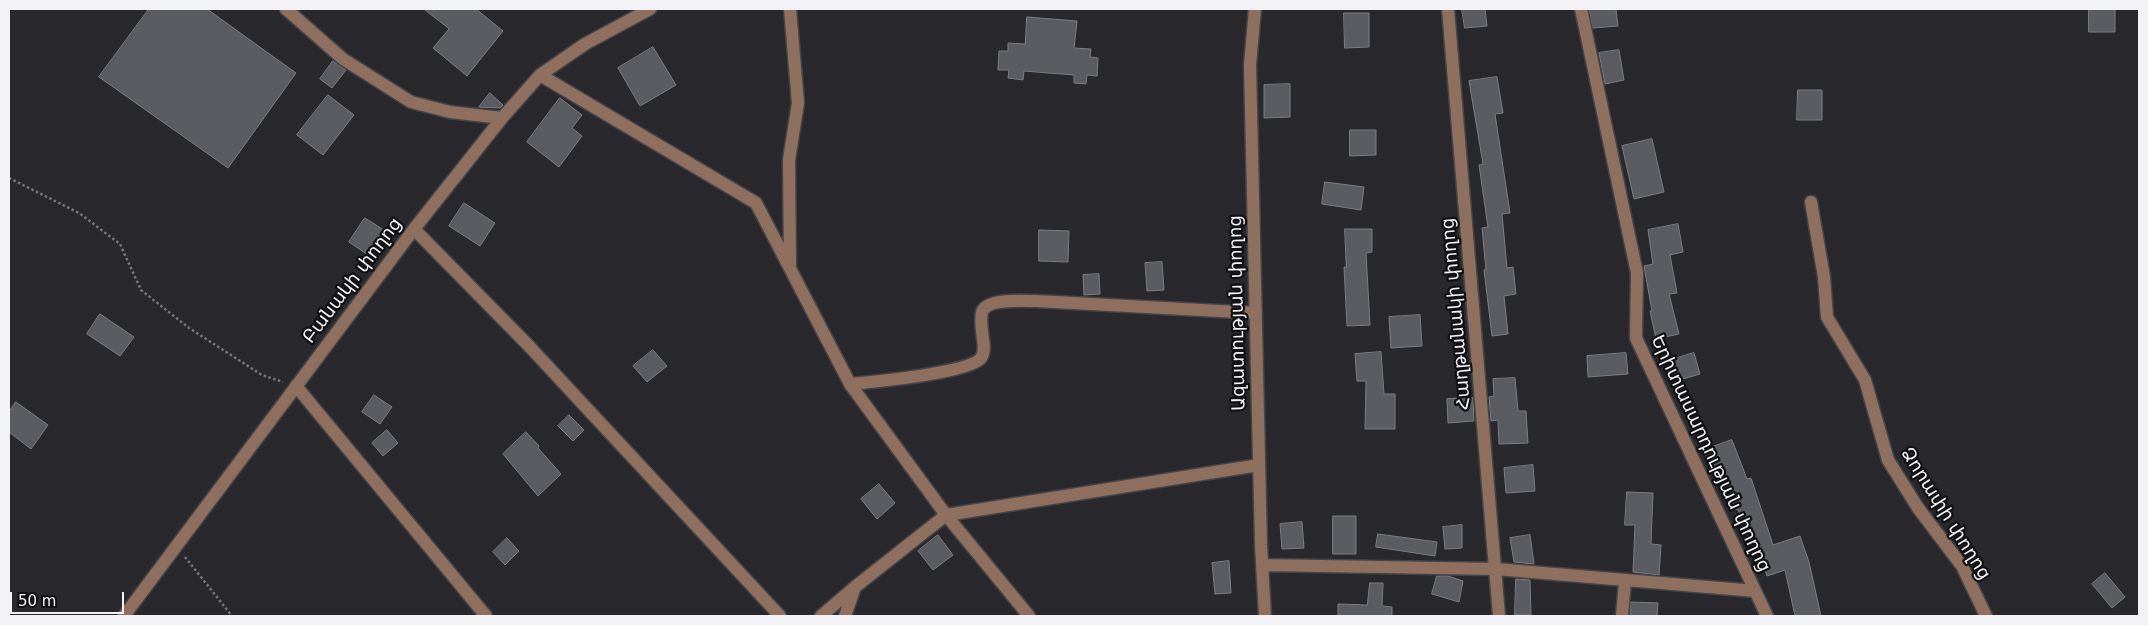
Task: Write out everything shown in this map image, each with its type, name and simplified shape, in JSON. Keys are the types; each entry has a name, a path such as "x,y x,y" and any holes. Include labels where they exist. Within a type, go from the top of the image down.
{"street":[{"path":"286,9 343,59 411,102 450,112 502,118"},
{"name":"Բանակի փողոց","path":"124,616 414,230 502,118 540,74 585,44 650,9"},
{"path":"790,9 798,103 789,160 790,267"},
{"name":"Ազատության փողոց","path":"1255,9 1250,65 1259,465 1265,616"},
{"name":"Հաղթանակի փողոց","path":"1448,9 1496,569 1498,616"},
{"name":"Երիտասարդության փողոց","path":"1581,9 1637,273 1636,338 1767,616"},
{"path":"540,74 756,203 850,384 946,515 1029,616"},
{"name":"Ձորափի փողոց","path":"1811,202 1824,277 1827,317 1865,380 1888,460 1918,508 1962,566 1986,616"},
{"path":"414,230 528,345 780,616"},
{"path":"850,384 922,376 972,364 981,358 984,349 981,320 983,310 988,305 1000,302 1036,301 1256,313"},
{"path":"296,386 486,616"},
{"path":"821,616 946,515 1259,465"},
{"path":"1262,566 1496,569 1755,591"},
{"path":"1622,616 1625,581"},
{"path":"845,616 855,587"}],"path":[{"path":"9,178 78,213 120,244 141,290 189,328 262,375 296,386"},
{"path":"176,546 232,616"}],"building":[{"path":"149,9 207,9 296,73 228,168 99,77"},
{"path":"424,9 476,9 503,31 467,76 433,48 449,29"},
{"path":"1462,9 1485,9 1487,26 1465,28"},
{"path":"1589,9 1616,9 1618,26 1593,28"},
{"path":"2089,9 2115,9 2115,32 2089,32"},
{"path":"1344,13 1369,13 1369,47 1345,48"},
{"path":"1027,17 1077,21 1074,48 1091,49 1090,57 1098,58 1097,76 1087,75 1086,84 1074,83 1074,75 1024,71 1023,80 1008,78 1009,70 998,70 999,51 1008,51 1008,43 1025,44"},
{"path":"653,47 676,85 640,106 618,68"},
{"path":"1619,50 1624,80 1605,84 1599,53"},
{"path":"333,61 346,70 332,88 320,79"},
{"path":"1497,77 1503,113 1495,114 1510,213 1502,214 1507,268 1513,267 1516,294 1504,296 1508,334 1492,336 1484,270 1486,270 1482,228 1488,227 1479,165 1483,164 1469,81"},
{"path":"1290,84 1290,117 1264,118 1264,85"},
{"path":"1798,90 1822,90 1822,120 1797,120"},
{"path":"490,93 503,105 500,108 479,107"},
{"path":"328,95 354,115 323,155 297,135"},
{"path":"560,98 582,115 572,128 582,136 559,167 527,142"},
{"path":"1350,130 1376,130 1376,155 1350,156"},
{"path":"1652,139 1664,192 1634,199 1622,146"},
{"path":"1325,182 1364,187 1361,210 1322,204"},
{"path":"464,203 495,223 480,246 449,226"},
{"path":"365,218 387,232 371,257 349,242"},
{"path":"1678,224 1683,252 1670,255 1677,293 1669,294 1679,334 1656,339 1644,266 1653,264 1648,230"},
{"path":"1345,229 1372,229 1372,252 1366,253 1370,325 1347,326 1344,267 1346,267"},
{"path":"1039,230 1069,231 1068,262 1039,261"},
{"path":"1162,262 1164,290 1147,291 1145,263"},
{"path":"1099,274 1100,294 1084,295 1083,275"},
{"path":"100,314 134,337 120,356 87,334"},
{"path":"1420,315 1422,346 1391,348 1389,317"},
{"path":"653,350 667,366 647,382 633,366"},
{"path":"1381,352 1384,394 1395,394 1395,429 1365,429 1366,381 1357,381 1355,354"},
{"path":"1626,353 1628,374 1588,377 1587,356"},
{"path":"1694,353 1700,374 1676,381 1670,360"},
{"path":"1515,378 1518,411 1526,411 1528,443 1499,444 1498,420 1491,421 1489,397 1494,396 1493,379"},
{"path":"374,395 392,407 380,424 362,412"},
{"path":"1473,398 1474,421 1448,423 1447,399"},
{"path":"16,402 48,425 31,449 9,432 9,412"},
{"path":"569,415 584,430 573,441 558,426"},
{"path":"387,430 398,443 383,456 372,443"},
{"path":"526,432 561,474 538,496 503,454"},
{"path":"1732,440 1747,479 1751,478 1773,545 1800,536 1809,562 1821,616 1795,616 1785,570 1767,576 1755,541 1750,543 1738,509 1735,510 1720,473 1713,475 1704,450"},
{"path":"1533,465 1535,491 1506,493 1504,468"},
{"path":"879,484 895,503 877,519 861,499"},
{"path":"1627,492 1653,493 1651,544 1661,545 1659,575 1633,572 1635,525 1625,525"},
{"path":"1333,516 1356,516 1356,554 1333,554"},
{"path":"1302,522 1304,548 1282,549 1280,524"},
{"path":"1462,525 1462,548 1445,549 1443,527"},
{"path":"1378,534 1437,542 1435,556 1376,547"},
{"path":"938,535 953,555 933,570 918,551"},
{"path":"1530,535 1534,564 1514,562 1510,538"},
{"path":"507,538 519,551 505,565 493,552"},
{"path":"1229,561 1231,593 1215,594 1212,563"},
{"path":"2105,573 2125,597 2112,608 2092,584"},
{"path":"1437,576 1448,576 1463,581 1459,602 1432,594"},
{"path":"1516,579 1530,580 1531,615 1515,615"},
{"path":"1370,583 1383,583 1382,606 1392,607 1392,616 1338,616 1338,604 1367,605"},
{"path":"1631,602 1658,603 1657,616 1631,616"}]}
